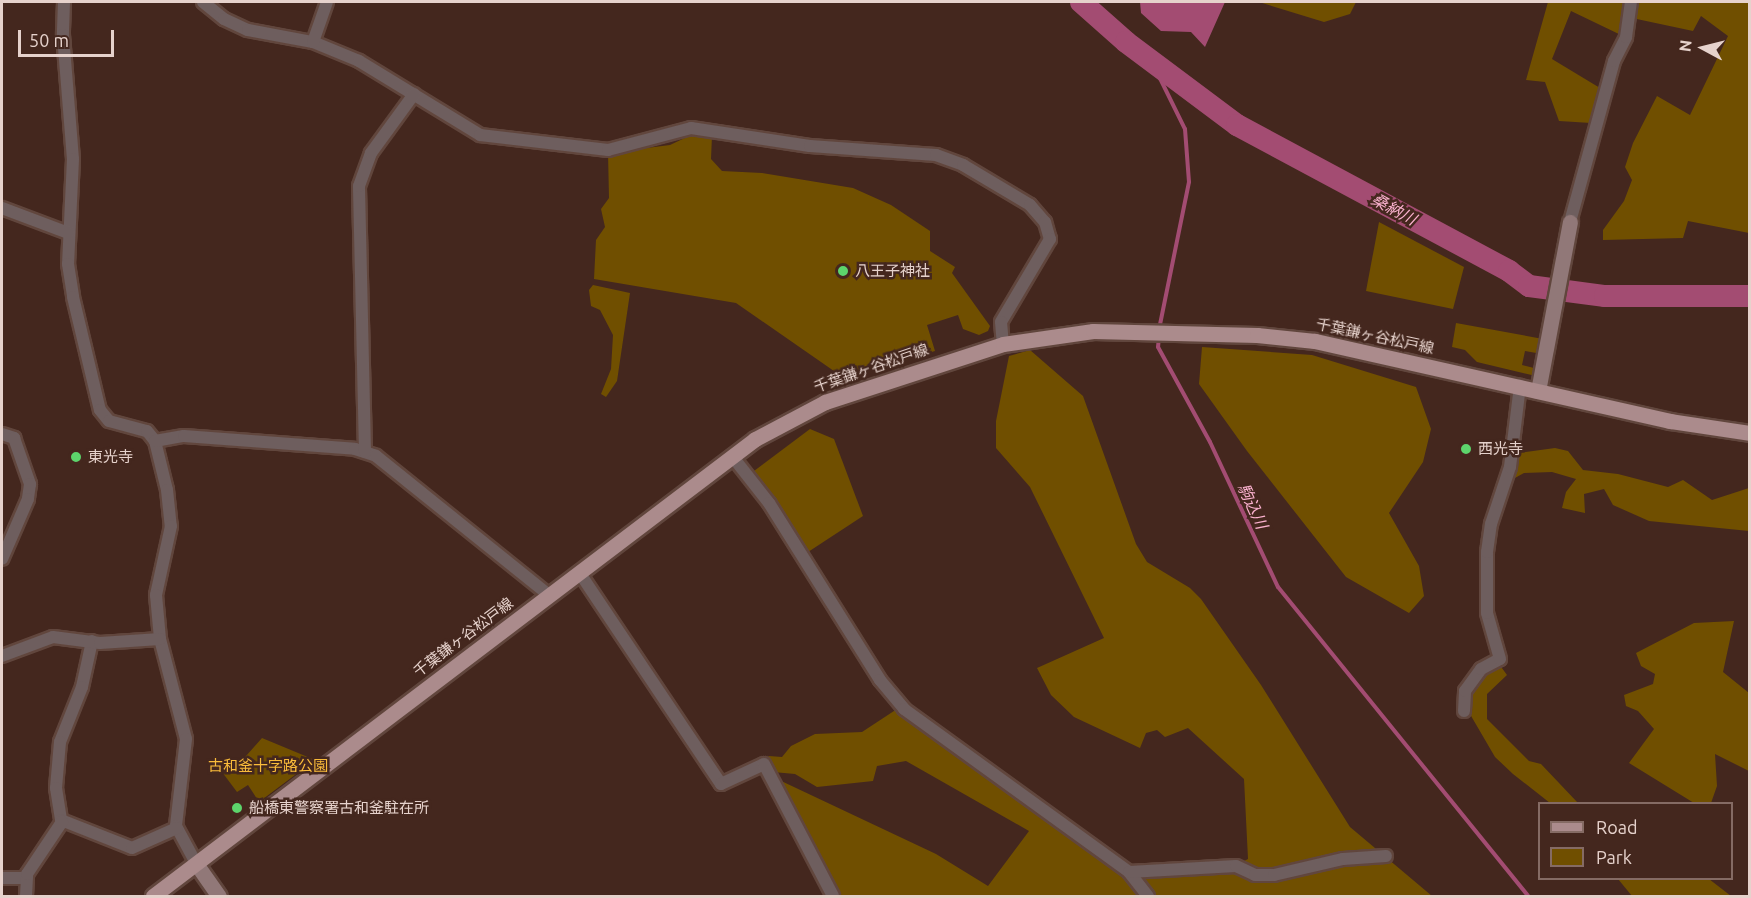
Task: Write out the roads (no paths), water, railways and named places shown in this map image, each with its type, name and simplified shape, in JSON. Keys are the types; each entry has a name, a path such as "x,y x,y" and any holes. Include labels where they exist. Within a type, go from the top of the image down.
{"main road":[{"name":"千葉鎌ヶ谷松戸線","path":"153,897 732,456 782,422 825,402 1003,344 1066,332 1181,333 1315,341 1670,421 1749,433"}],"street":[{"path":"64,2 73,167 68,233 73,297 100,410 109,421 147,431 155,441 167,490 171,526 156,595 160,639 186,739 177,828 197,865 219,897"},
{"path":"202,2 224,19 248,30 313,42 359,61 480,135 513,141 608,150 691,128 810,146 936,155 963,165 1030,205 1046,222 1050,239 1001,322 1003,344"},
{"path":"313,42 327,2"},
{"path":"1538,391 1570,222 1614,61 1626,37 1631,2"},
{"path":"364,452 359,186 371,153 414,94"},
{"path":"2,208 68,233"},
{"path":"1464,711 1465,691 1481,669 1500,660 1487,613 1488,552 1491,524 1510,467 1520,386"},
{"path":"2,434 14,438 30,484 28,499 2,559"},
{"path":"155,441 184,436 364,452 376,456 549,595"},
{"path":"732,456 769,503 880,680 904,709 1129,872 1148,897"},
{"path":"579,572 721,784 764,764 832,897"},
{"path":"2,656 53,637 92,641 160,639"},
{"path":"26,897 25,879 62,822 56,788 60,742 82,687 92,641"},
{"path":"62,822 135,848 177,828"},
{"path":"1129,872 1236,866 1255,875 1274,875 1343,859 1386,856"},
{"path":"2,878 25,879"}],"waterway":[{"name":"桑納川","path":"1081,2 1126,42 1237,125 1509,271 1529,286 1605,296 1750,296"},
{"name":"駒込川","path":"1151,60 1185,129 1189,182 1159,329"},
{"name":"駒込川","path":"1159,336 1158,347 1210,442 1278,587 1528,896"}],"place":[{"name":"八王子神社","path":"843,271"},
{"name":"西光寺","path":"1466,449"},
{"name":"東光寺","path":"76,457"},
{"name":"船橋東警察署古和釜駐在所","path":"237,808"}],"park label":[{"name":"古和釜十字路公園","path":"268,766"}]}
